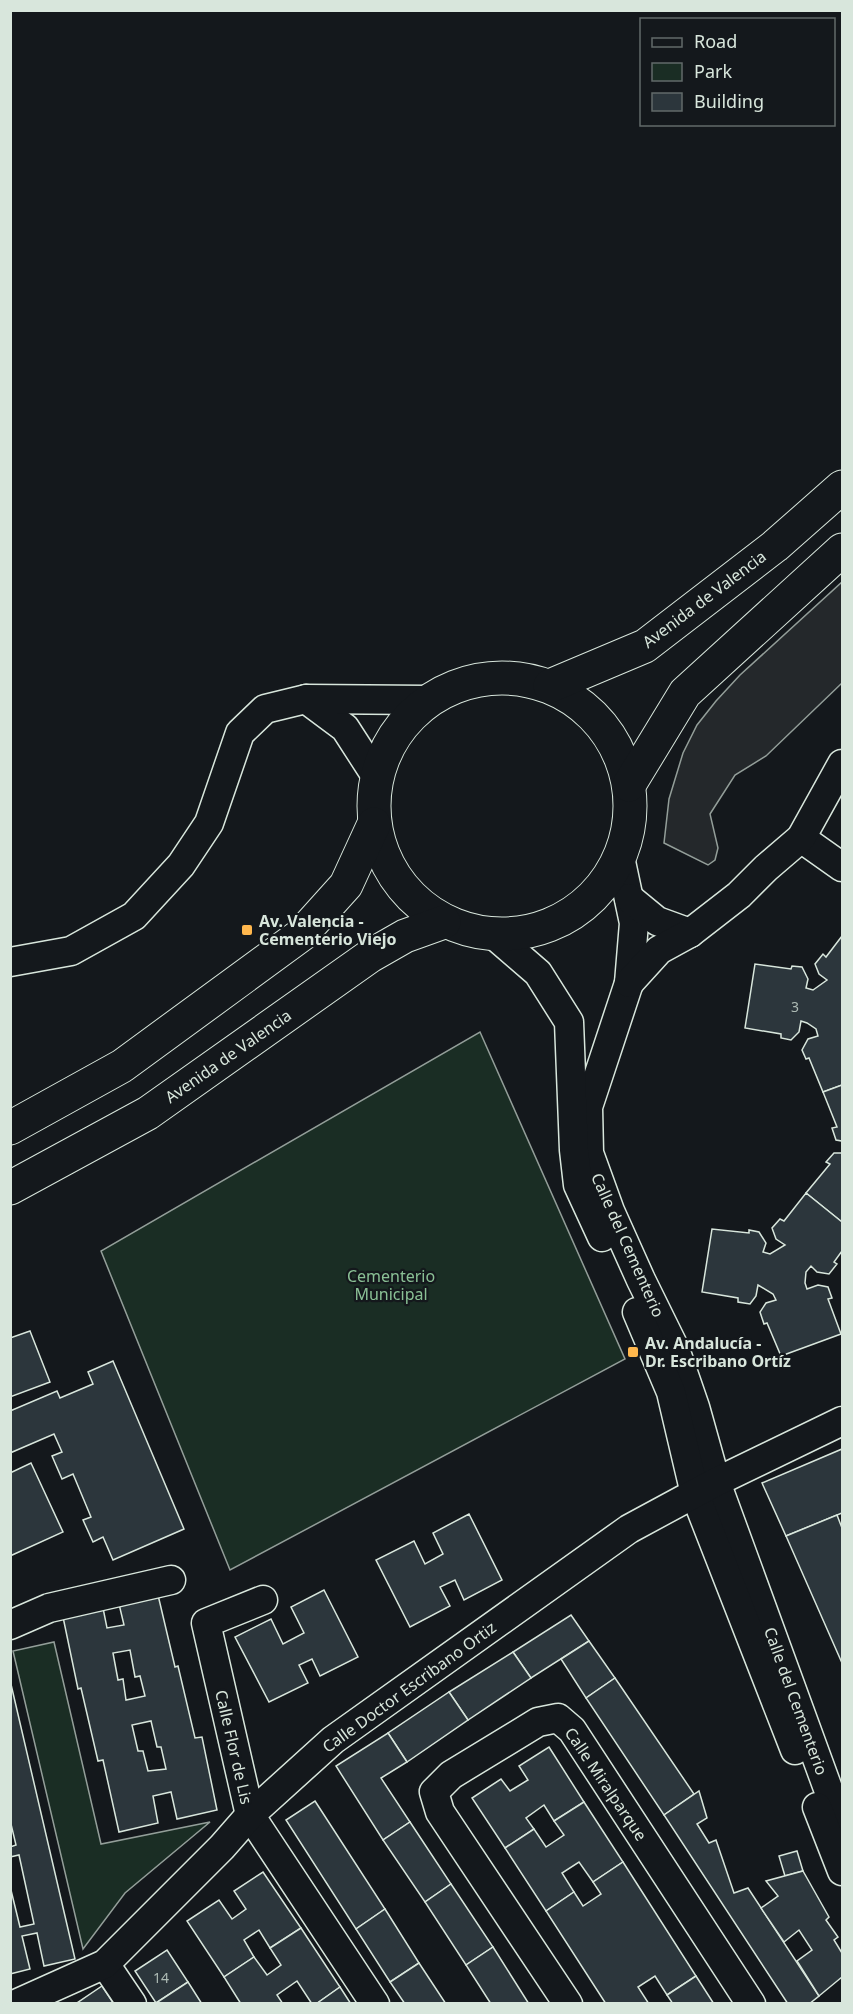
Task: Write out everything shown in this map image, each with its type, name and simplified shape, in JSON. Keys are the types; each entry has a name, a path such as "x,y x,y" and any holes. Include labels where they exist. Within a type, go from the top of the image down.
{"highway":[{"name":"Avenida de Valencia","path":"550,686 645,646 775,546 843,486"},
{"path":"629,785 684,693 843,550"},
{"path":"509,677 550,686 588,709 615,743 629,785 630,822 621,857 599,891 569,916 533,932 494,935 469,931 444,922 411,898 387,864 374,824 376,776 395,733 428,700 466,682 509,677"},
{"path":"10,1128 122,1066 301,935 346,885 374,824"},
{"name":"Avenida de Valencia","path":"10,1188 148,1113 370,957 405,936 444,922"}],"street":[{"path":"10,962 71,951 135,916 181,865 209,822 240,733 265,709 306,699 428,700"},
{"path":"306,699 345,728 376,776"},
{"path":"629,982 659,950 690,933 739,895 765,868 801,838 843,764"},
{"path":"801,838 843,867"},
{"name":"Calle del Cementerio","path":"621,857 634,923 629,982 588,1107 589,1153 610,1211 675,1349 695,1407 705,1488 843,1827"},
{"path":"629,898 657,921 690,933"},
{"name":"Calle del Cementerio","path":"494,935 538,973 569,1022 574,1150 578,1185 671,1392 843,1871"},
{"path":"10,945 71,951"},
{"name":"Calle Doctor Escribano Ortiz","path":"16,2004 105,1964 222,1847 250,1815 333,1740 629,1529 705,1488 843,1421"},
{"path":"10,1625 49,1608 171,1580"},
{"name":"Calle Flor de Lis","path":"263,1600 206,1623 250,1815 375,2004"},
{"name":"Calle Miralparque","path":"568,2004 440,1812 434,1792 451,1775 538,1722 558,1718 572,1731 751,2004"},
{"path":"105,1964 132,2004"}],"green space":[{"name":"Cementerio Municipal","path":"480,1032 625,1359 230,1570 101,1251"},
{"path":"54,1642 101,1844 210,1822 125,1893 83,1949 13,1651"}],"shaded area":[{"path":"842,582 842,683 766,756 735,775 710,814 718,848 715,860 708,865 664,843 669,799 683,753 697,725 740,675"}],"building":[{"path":"842,936 842,1085 823,1092 809,1058 806,1059 802,1050 808,1039 818,1036 816,1029 801,1021 799,1032 791,1040 781,1038 781,1034 745,1028 755,964 791,969 792,966 802,967 808,979 806,988 813,990 827,980 819,974 815,964 823,954 826,957"},
{"path":"842,1085 842,1141 836,1140 832,1128 837,1127 823,1092"},
{"path":"834,1153 842,1153 842,1222 806,1193 830,1164 826,1162"},
{"path":"806,1193 842,1222 842,1251 834,1262 837,1264 829,1274 817,1272 811,1266 806,1272 805,1283 807,1289 818,1285 828,1287 832,1298 828,1299 841,1334 781,1356 760,1312 766,1303 776,1300 773,1294 758,1285 756,1296 750,1304 738,1302 738,1298 702,1292 712,1229 759,1232 766,1243 763,1252 770,1254 785,1245 776,1239 772,1228 780,1219 784,1221"},
{"path":"30,1331 50,1382 10,1397 10,1338"},
{"path":"113,1361 184,1529 113,1560 103,1537 93,1542 83,1520 91,1517 73,1474 62,1479 52,1456 62,1452 54,1434 10,1453 10,1411 57,1391 60,1398 93,1384 88,1372"},
{"path":"842,1449 842,1513 786,1536 762,1483"},
{"path":"31,1463 63,1532 10,1556 10,1473"},
{"path":"469,1514 502,1580 464,1600 455,1580 440,1587 450,1606 410,1627 376,1560 414,1541 425,1564 443,1554 433,1533"},
{"path":"837,1515 842,1528 842,1663 786,1536"},
{"path":"324,1590 358,1657 320,1676 312,1659 299,1665 308,1683 269,1702 235,1637 271,1619 283,1644 304,1633 291,1607"},
{"path":"158,1595 195,1738 202,1737 217,1810 177,1819 171,1792 153,1796 158,1823 119,1832 103,1760 98,1761 81,1688 78,1689 63,1617 103,1608 107,1628 124,1625 119,1604","holes":["130,1650 135,1677 140,1676 145,1696 126,1700 123,1679 118,1680 113,1653","151,1721 157,1747 161,1747 166,1769 148,1771 143,1751 138,1751 132,1725"]},
{"path":"571,1615 589,1641 531,1678 513,1652"},
{"path":"589,1641 615,1678 586,1698 561,1659"},
{"path":"513,1652 531,1678 468,1720 449,1692"},
{"path":"615,1678 694,1794 664,1815 586,1698"},
{"path":"10,1680 75,1959 44,1966 37,1933 22,1936 30,1969 10,1974 10,1886 20,1927 34,1924 19,1855 10,1857 10,1847 16,1845 10,1820"},
{"path":"449,1692 468,1720 407,1762 388,1733"},
{"path":"388,1733 407,1762 381,1778 410,1822 383,1840 336,1766"},
{"path":"549,1747 584,1802 554,1821 544,1805 526,1818 534,1829 505,1848 472,1798 501,1779 510,1791 528,1780 519,1766"},
{"path":"699,1791 707,1818 697,1824 709,1843 716,1840 734,1893 748,1888 819,1996 809,2004 788,2004 664,1815"},
{"path":"315,1801 385,1909 356,1929 286,1820"},
{"path":"584,1802 623,1862 593,1882 579,1862 562,1873 574,1892 546,1911 505,1848 534,1829 546,1847 564,1835 554,1821"},
{"path":"410,1822 451,1884 425,1902 383,1840"},
{"path":"797,1851 803,1871 785,1876 779,1856"},
{"path":"623,1862 696,1976 667,1995 655,1976 638,1987 649,2004 606,2004 546,1911 574,1892 583,1906 601,1894 593,1882"},
{"path":"803,1871 829,1917 826,1920 838,1937 834,1940 842,1953 842,1977 819,1996 797,1961 812,1950 799,1930 784,1942 761,1908 778,1896 766,1881"},
{"path":"263,1872 301,1928 270,1948 259,1930 244,1940 254,1957 224,1977 187,1921 219,1900 232,1919 246,1909 234,1891"},
{"path":"451,1884 493,1947 466,1965 425,1902"},
{"path":"385,1909 419,1963 390,1982 356,1929"},
{"path":"301,1928 340,1987 316,2004 312,2004 297,1981 277,1995 283,2004 241,2004 224,1977 254,1957 267,1975 281,1965 270,1948"},
{"path":"493,1947 529,2004 491,2004 466,1965"},
{"path":"167,1950 188,1982 156,2003 135,1971"},
{"path":"419,1963 446,2004 405,2004 390,1982"},
{"path":"696,1976 714,2004 673,2004 667,1995"},
{"path":"188,1982 202,2004 156,2004 156,2003"},
{"path":"102,1986 114,2004 77,2004 77,2003"},
{"path":"340,1987 351,2004 316,2004"}],"place":[{"name":"Av. Valencia - Cementerio Viejo","path":"247,930"},
{"name":"Av. Andalucía - Dr. Escribano Ortíz","path":"633,1352"}]}
